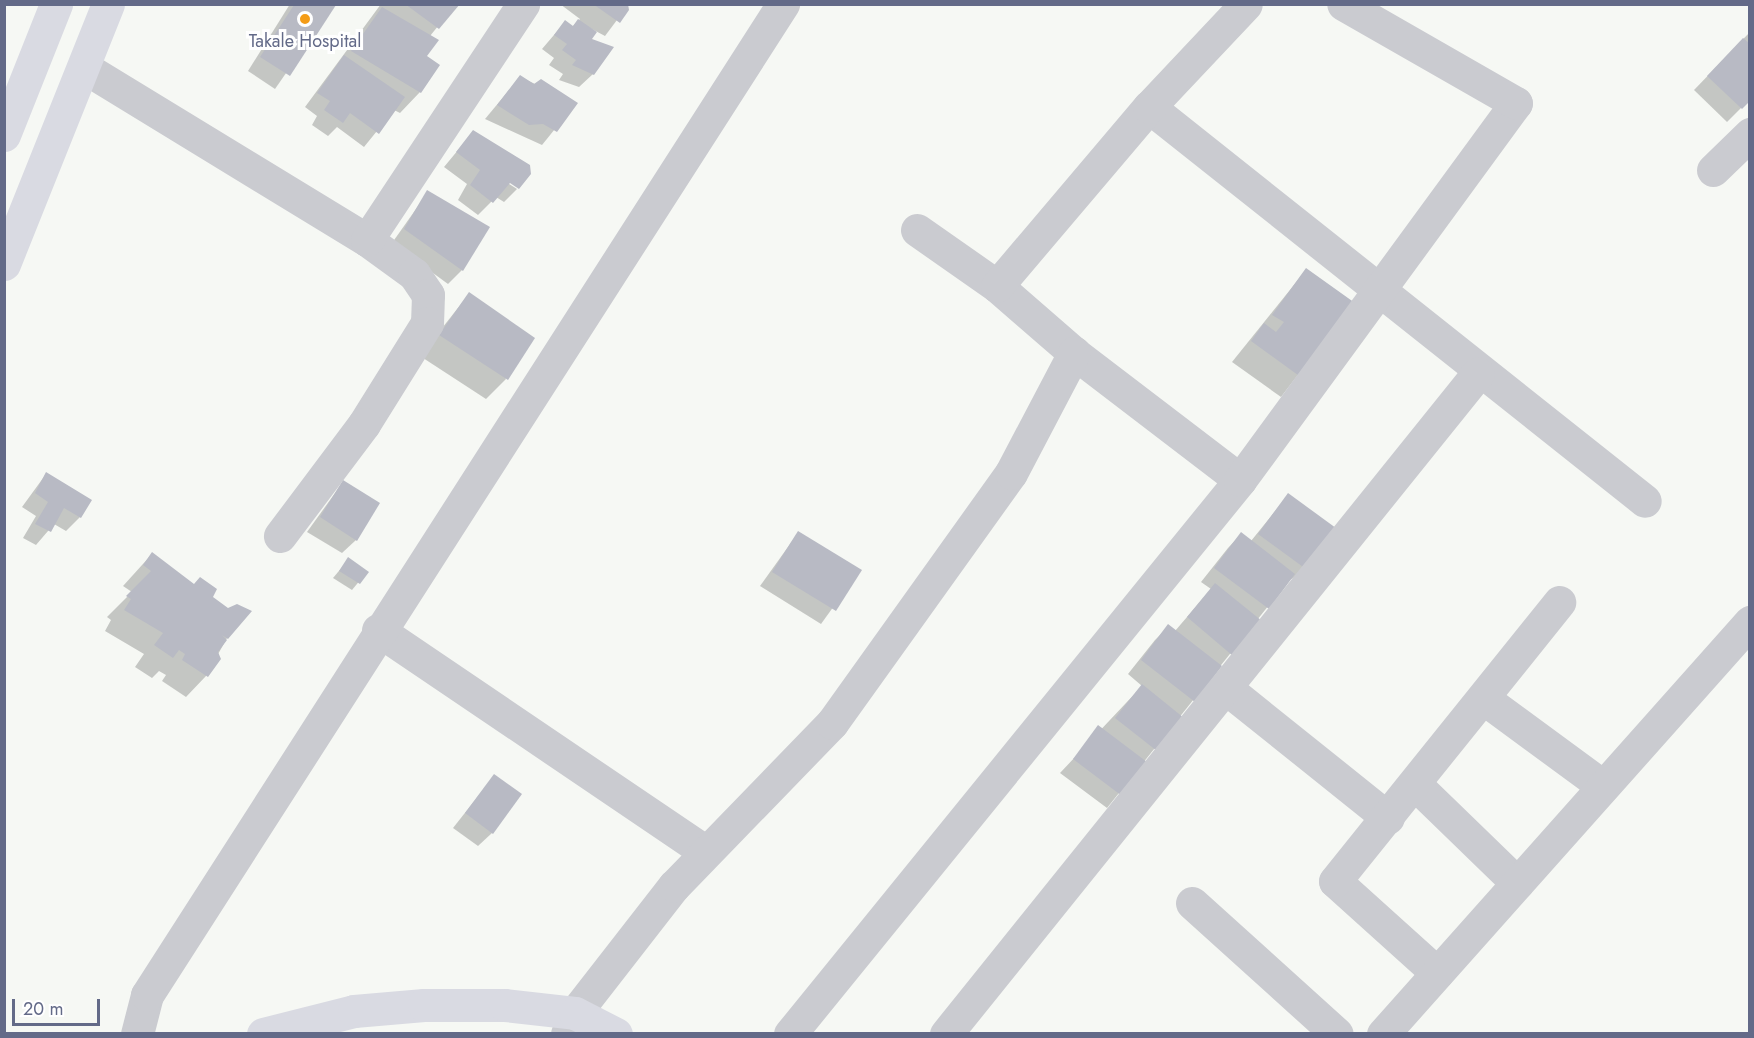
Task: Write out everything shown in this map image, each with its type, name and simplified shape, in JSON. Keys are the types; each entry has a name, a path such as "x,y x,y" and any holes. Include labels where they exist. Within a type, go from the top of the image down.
{"main road":[{"path":"4,135 56,4"},
{"path":"4,264 85,68 108,4"},
{"path":"263,1034 354,1011 424,1005 505,1005 616,1034"}],"street":[{"path":"367,240 523,4"},
{"path":"137,1034 147,995 378,630 783,4"},
{"path":"998,286 1149,106 1246,4"},
{"path":"790,1034 1240,480 1379,295 1516,103 1343,4"},
{"path":"85,68 367,240 414,274 428,295 427,323 364,424 280,536"},
{"path":"1149,106 1379,295 1645,501"},
{"path":"1713,170 1749,134"},
{"path":"917,230 998,286 1074,354 1240,480"},
{"path":"571,1023 706,852 832,723 1011,473 1074,354"},
{"path":"946,1034 1227,689 1478,373"},
{"path":"1437,973 1335,881 1416,784 1559,603"},
{"path":"1383,1034 1749,622"},
{"path":"378,630 706,852"},
{"path":"1227,689 1388,818"},
{"path":"1484,698 1604,786"},
{"path":"1416,784 1517,883"},
{"path":"1192,903 1337,1034"}],"building":[{"path":"405,4 460,4 439,29"},
{"path":"593,4 628,4 629,10 620,23"},
{"path":"294,5 336,5 290,76 260,57"},
{"path":"382,7 439,40 427,56 440,65 421,93 351,51"},
{"path":"578,19 597,32 592,39 614,47 594,75 572,65 576,60 562,50 567,44 554,35 565,20 573,26"},
{"path":"1743,38 1750,44 1750,101 1742,109 1707,76"},
{"path":"344,55 405,97 379,134 350,113 343,123 324,110 330,101 317,93"},
{"path":"520,75 534,84 541,79 578,103 557,132 543,124 529,125 497,105"},
{"path":"473,130 530,165 531,174 519,189 510,183 493,203 470,185 480,170 456,152"},
{"path":"427,190 490,227 463,271 404,229"},
{"path":"1306,268 1355,303 1302,378 1251,341 1264,323 1276,332 1284,322 1272,315"},
{"path":"469,292 535,338 508,380 439,335"},
{"path":"46,472 92,500 81,518 64,508 51,532 35,524 48,502 35,493"},
{"path":"343,480 380,503 357,541 320,517"},
{"path":"1288,493 1340,531 1310,572 1258,534"},
{"path":"798,531 862,570 836,611 772,572"},
{"path":"1241,532 1295,574 1269,609 1214,568"},
{"path":"152,552 194,584 200,577 217,589 213,597 228,608 237,604 252,611 228,639 222,635 227,640 218,652 221,659 208,677 182,660 185,654 179,650 173,658 154,645 163,633 124,610 131,599 126,596 151,571 143,565"},
{"path":"348,557 369,572 360,584 339,571"},
{"path":"1215,583 1262,621 1233,656 1187,617"},
{"path":"1168,624 1222,666 1195,702 1141,660"},
{"path":"1142,684 1184,718 1157,751 1115,718"},
{"path":"1098,725 1147,762 1122,796 1073,759"},
{"path":"494,774 522,794 493,834 465,813"}],"place":[{"name":"Takale Hospital","path":"305,19"}]}
